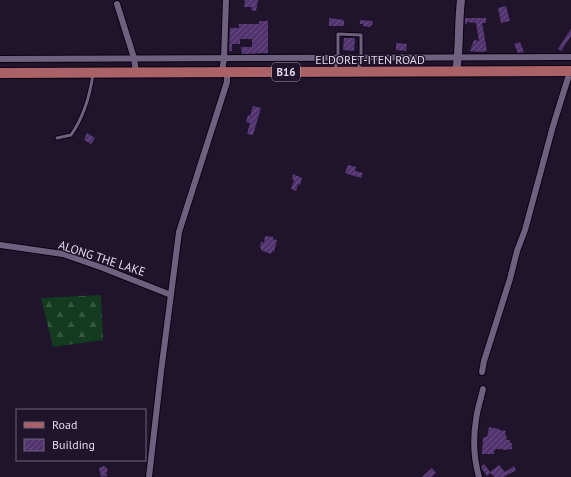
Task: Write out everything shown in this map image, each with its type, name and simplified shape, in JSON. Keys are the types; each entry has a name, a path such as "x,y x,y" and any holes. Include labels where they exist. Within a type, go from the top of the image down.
{"main road":[{"name":"ELDORET-ITEN ROAD","path":"0,73 456,72 569,74"}],"street":[{"path":"149,477 179,232 227,82 224,72 226,0"},
{"path":"456,72 459,58 458,20 461,0"},
{"path":"117,4 134,58 136,72"},
{"path":"0,59 571,57"},
{"path":"482,372 517,251 525,230 553,126 569,74"},
{"name":"ALONG THE LAKE","path":"0,245 63,254 171,295"},
{"path":"479,477 476,467 475,438 476,420 483,389"}],"lane":[{"path":"335,72 338,58 338,34 361,35 361,58 358,72"},
{"path":"58,138 71,135 78,126 85,107 93,73"}],"green space":[{"path":"101,295 103,340 53,347 41,298"}],"building":[{"path":"245,0 258,0 256,11 251,10 252,7 244,7"},
{"path":"506,6 510,21 501,23 498,8"},
{"path":"329,18 344,20 344,26 329,26"},
{"path":"465,18 486,18 486,23 482,23 487,51 470,51 474,40 479,41 476,23 467,22 467,24 465,24"},
{"path":"360,20 373,21 370,27 360,24"},
{"path":"259,21 268,21 268,53 242,54 241,47 252,47 252,39 240,39 240,44 232,44 232,51 229,51 230,28 239,28 239,24 259,24"},
{"path":"571,29 571,36 561,51 558,49"},
{"path":"344,38 355,38 354,51 343,50"},
{"path":"520,42 524,52 518,53 514,44"},
{"path":"396,43 407,44 406,51 396,50"},
{"path":"253,106 261,108 253,135 247,134 250,123 246,122 248,115 250,116"},
{"path":"87,133 95,138 91,144 84,140"},
{"path":"348,165 356,167 355,171 363,173 361,178 345,173"},
{"path":"293,174 302,178 296,191 291,189 294,180 292,179"},
{"path":"265,236 273,237 273,239 277,240 274,252 272,251 271,254 261,250 260,248 261,242 264,243"},
{"path":"489,427 506,431 506,440 510,440 510,443 512,443 512,449 496,449 494,454 482,454 483,439 484,437 487,437"},
{"path":"484,464 490,472 499,465 505,472 514,466 516,470 504,477 495,477 490,473 487,476 481,467"},
{"path":"104,466 108,471 106,472 107,476 101,477 99,468"},
{"path":"432,468 436,473 431,477 422,477"}]}
